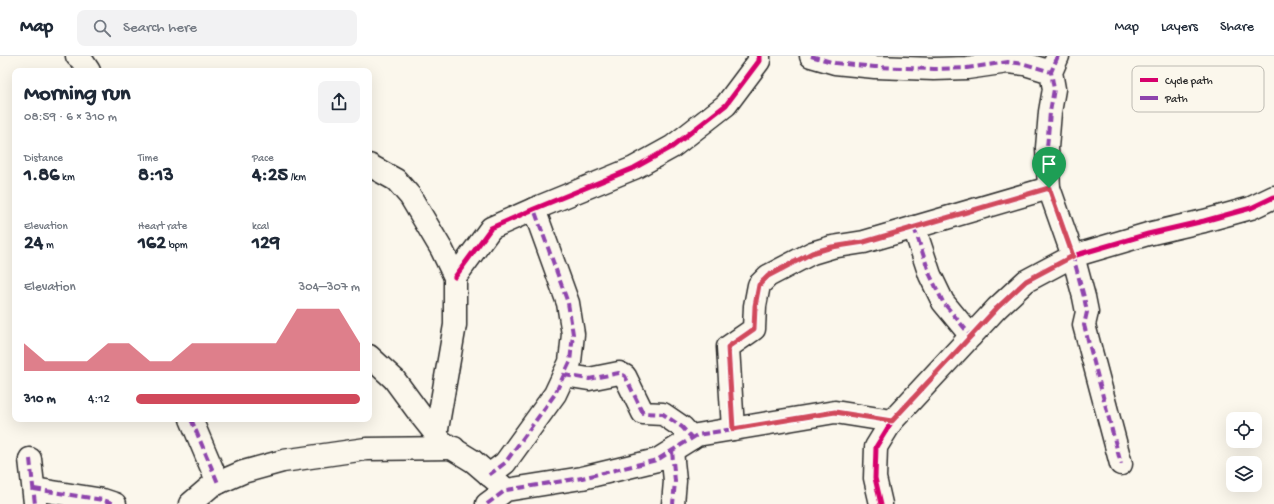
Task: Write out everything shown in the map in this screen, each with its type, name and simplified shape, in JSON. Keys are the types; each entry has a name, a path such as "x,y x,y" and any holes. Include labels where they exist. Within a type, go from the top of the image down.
{"street":[{"path":"77,56 87,68"},
{"path":"455,277 491,228 634,168 672,147 726,105 759,61 759,56"},
{"path":"811,56 835,63 875,67 934,69 967,68 1008,62 1025,64 1054,64 1054,89 1050,112 1047,148 1049,188 1073,256 1084,297 1087,312 1084,325 1121,464"},
{"path":"372,167 396,180 410,196 442,250 455,277 455,325 436,435"},
{"path":"733,429 728,347 754,329 755,306 759,285 768,276 812,253 832,247 864,242 1049,188"},
{"path":"881,504 875,478 876,447 892,421 997,308 1026,281 1073,256 1148,234 1251,208 1274,197"},
{"path":"489,475 504,463 555,394 570,362 573,334 568,303 534,209"},
{"path":"914,227 930,275 943,302 971,336"},
{"path":"372,359 394,379 442,442 454,448 473,462 512,497"},
{"path":"564,375 589,379 619,373 625,376 643,413 663,414 682,427 692,438"},
{"path":"487,504 582,478 657,460 697,435 835,412 892,421"},
{"path":"192,422 218,483"},
{"path":"190,504 211,486 243,472 283,461 366,450 454,448"},
{"path":"672,451 674,480 673,504"},
{"path":"30,459 35,496 103,500 115,504"}],"marked path":[{"path":"811,56 835,63 875,67 934,69 967,68 1008,62 1025,64 1051,72"},
{"path":"1058,56 1051,72 1054,89 1050,112 1047,148 1049,188 1073,256 1084,297 1087,312 1084,325 1121,464"},
{"path":"489,475 505,463 555,394 570,362 573,334 568,303 534,209"},
{"path":"914,227 930,275 943,302 971,336"},
{"path":"564,375 589,379 619,373 625,376 643,413 663,414 682,427 692,438"},
{"path":"487,504 506,490 582,478 657,460 697,435 835,412 892,421"},
{"path":"192,422 218,483"},
{"path":"672,451 675,481 673,504"},
{"path":"30,459 35,504"},
{"path":"34,489 103,500 115,504"}],"cycle path":[{"path":"455,277 491,228 634,168 672,147 726,105 759,61 759,56"},
{"path":"733,429 728,347 754,329 755,306 759,285 768,276 812,253 832,247 864,242 1049,188"},
{"path":"881,504 875,478 876,447 892,421 997,308 1026,281 1073,256 1148,234 1251,208 1274,197"}],"route":[{"path":"1049,188 1073,256 1026,281 997,308 892,421 835,412 733,429 728,347 754,329 755,306 759,285 768,276 812,253 832,247 864,242 1049,188"}]}
